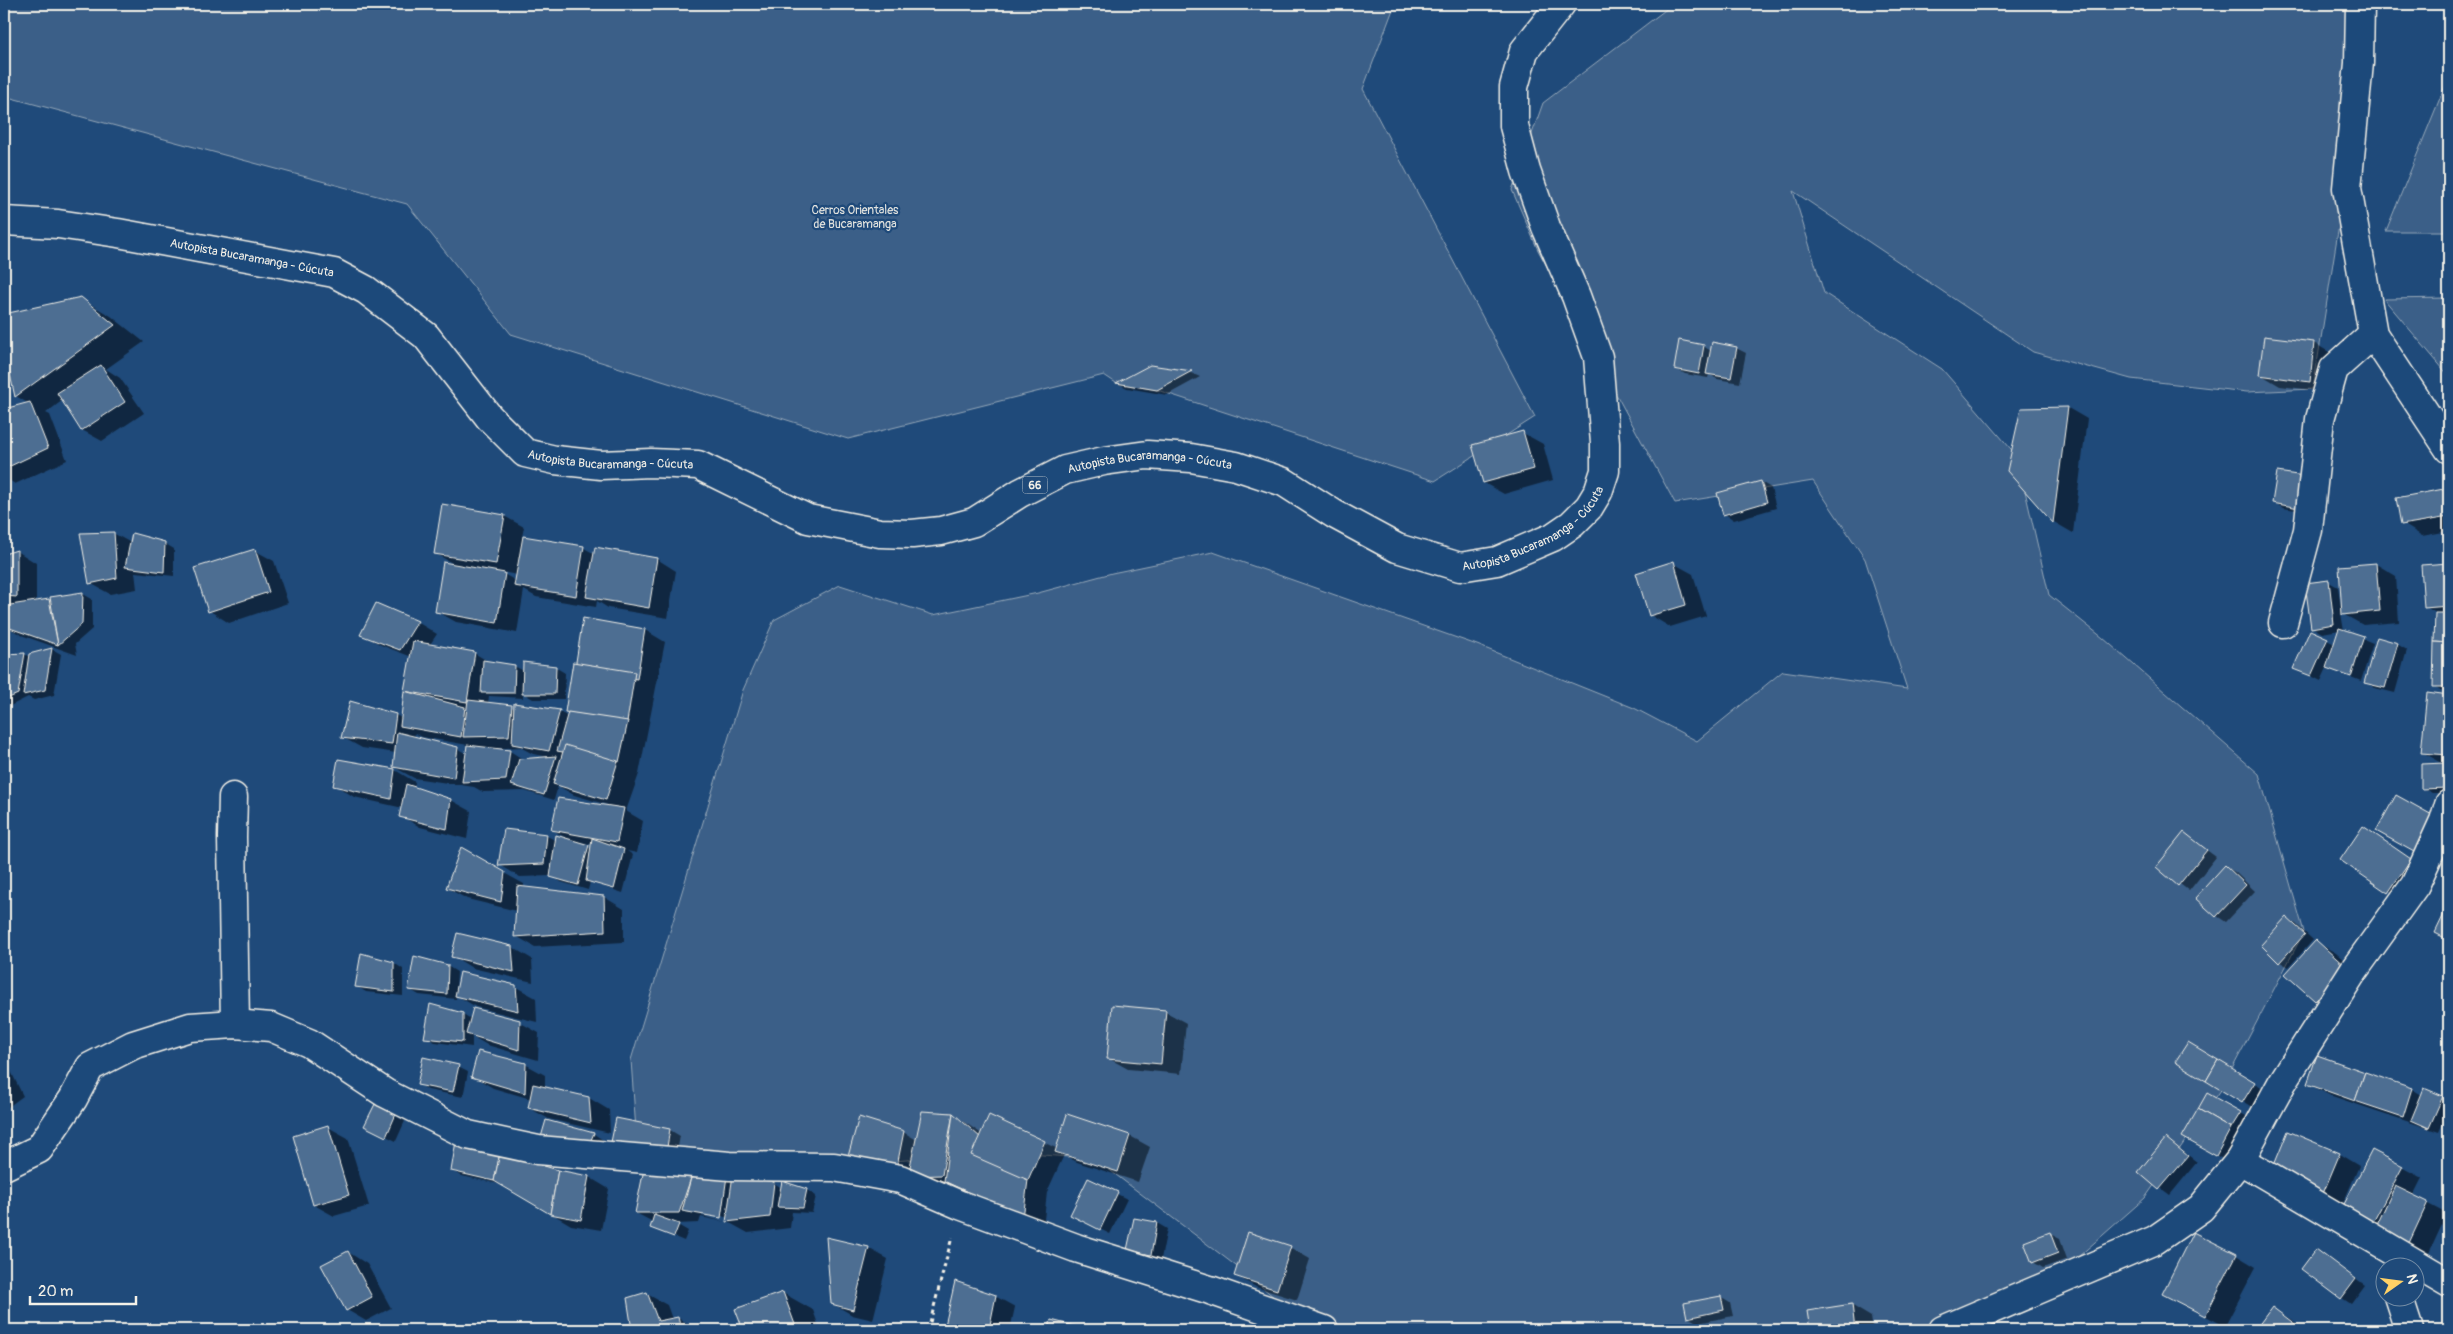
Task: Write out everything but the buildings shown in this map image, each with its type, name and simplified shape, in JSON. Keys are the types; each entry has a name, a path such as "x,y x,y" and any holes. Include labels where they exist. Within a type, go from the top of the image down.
{"main road":[{"name":"Autopista Bucaramanga - Cúcuta","path":"4,221 58,224 118,233 334,273 366,290 426,336 489,417 525,453 555,460 601,465 651,463 698,465 808,518 880,533 912,534 941,531 974,522 1020,493 1065,470 1104,461 1148,455 1191,458 1236,466 1284,482 1334,514 1397,548 1460,567 1497,560 1553,537 1572,524 1589,507 1598,492 1605,471 1605,443 1598,357 1576,296 1546,227 1526,171 1514,126 1514,87 1524,50 1562,4"},
{"path":"2360,4 2359,63 2347,188 2373,334 2449,449"},
{"path":"2283,623 2308,530 2320,419 2334,370 2373,334"},
{"path":"233,797 235,1024"},
{"path":"1943,1330 2155,1240 2201,1208 2240,1160 2287,1075 2354,970 2414,885 2444,820 2449,804"},
{"path":"4,1166 39,1149 73,1100 90,1067 133,1045 190,1027 235,1024 271,1027 309,1042 385,1094 468,1135 538,1150 730,1166 834,1167 900,1179 960,1205 1076,1248 1210,1290 1324,1330"},
{"path":"2240,1160 2388,1256"},
{"path":"2426,1273 2449,1283"},
{"path":"2401,1306 2409,1330"}],"path":[{"path":"928,1330 960,1205"}],"green space":[{"name":"Cerros Orientales de Bucaramanga","path":"4,4 1395,4 1363,89 1535,417 1435,481 1157,390 1116,383 1104,375 848,439 511,334 407,204 4,96"},
{"path":"1673,4 2366,4 2364,67 2313,389 2247,392 2131,379 2033,352 1793,191 1824,293 1942,369 2017,456 2049,595 2103,638 2259,774 2304,932 2221,1090 2145,1198 2019,1309 1972,1330 1314,1330 1240,1269 1095,1159 1003,1152 858,1164 638,1159 631,1060 743,690 774,620 840,585 933,615 1038,593 1112,573 1213,552 1477,645 1634,708 1697,741 1783,671 1907,689 1865,559 1813,481 1675,503 1538,250 1512,190 1543,103"},
{"path":"2449,76 2449,231 2386,231"},
{"path":"2449,298 2449,376 2384,299"}]}
